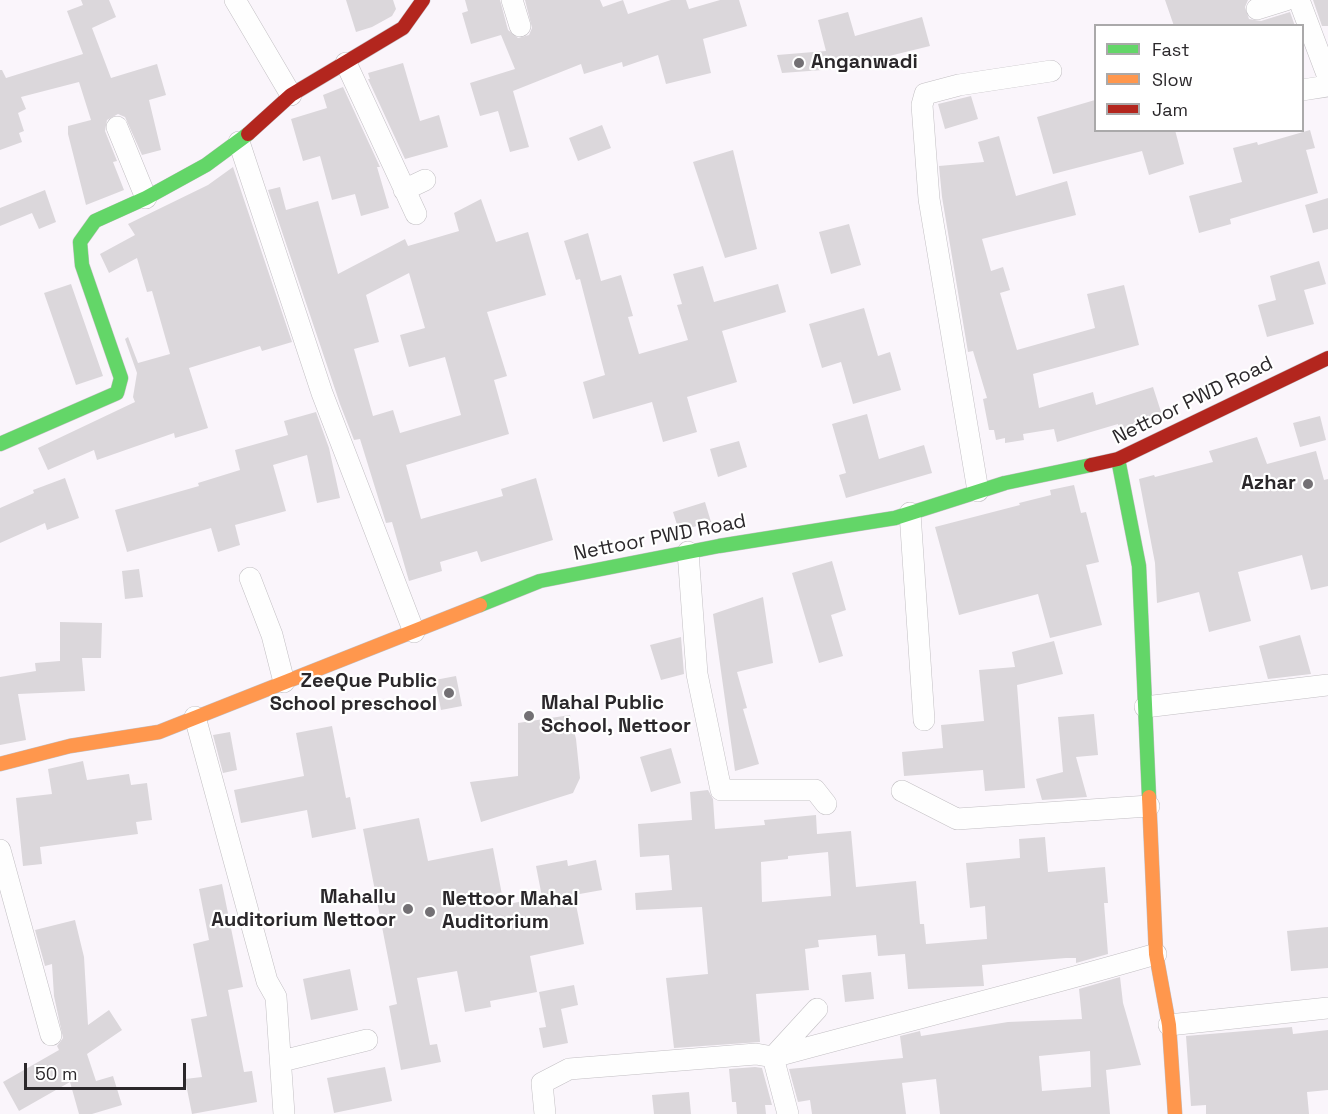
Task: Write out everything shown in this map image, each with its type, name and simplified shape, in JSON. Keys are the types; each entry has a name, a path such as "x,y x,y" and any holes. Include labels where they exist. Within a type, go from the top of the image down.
{"street":[{"path":"235,0 291,96"},
{"path":"0,444 117,393 121,378 82,265 80,242 95,221 146,198 206,165 239,142 291,96 403,28 423,0"},
{"path":"512,0 520,26"},
{"path":"1257,9 1286,0"},
{"path":"1299,0 1328,77"},
{"path":"346,63 416,214"},
{"path":"978,491 929,199 922,105 925,94 959,85 1051,71"},
{"path":"1304,90 1328,86"},
{"path":"117,127 146,198"},
{"path":"239,142 322,393 414,632"},
{"path":"404,190 425,180"},
{"name":"Nettoor PWD Road","path":"0,764 70,746 159,732 540,581 688,552 895,518 978,491 1118,459 1328,358"},
{"path":"1118,459 1139,566 1156,954 1168,1025 1175,1114"},
{"path":"910,513 924,720"},
{"path":"688,552 697,674 721,790 815,790 826,804"},
{"path":"250,578 272,635 284,681"},
{"path":"1145,707 1328,685"},
{"path":"195,717 267,981 276,997 284,1114"},
{"path":"902,791 957,819 1149,806"},
{"path":"0,850 51,1035"},
{"path":"545,1114 542,1083 569,1069 756,1054 773,1057 931,1013 1019,993 1156,954"},
{"path":"1168,1025 1328,1008"},
{"path":"773,1057 817,1009"},
{"path":"282,1061 368,1040"},
{"path":"773,1057 788,1114"}],"building":[{"path":"81,0 109,0 116,17 92,28 111,78 157,64 166,95 149,100 161,150 142,155 125,117 118,114 107,120 105,131 117,161 113,162 124,190 86,205 68,134 68,126 91,120 79,82 21,97 26,109 18,113 24,131 19,133 22,142 0,150 0,70 6,78 83,54 67,11 83,5"},
{"path":"346,0 393,0 396,9 392,16 372,27 356,32"},
{"path":"465,0 500,0 508,30 518,38 529,35 532,28 525,0 600,0 603,7 623,0 628,14 671,0 686,0 689,9 720,0 739,0 747,26 703,39 711,73 666,84 658,55 623,67 622,62 584,74 581,64 513,91 529,147 510,152 498,111 480,116 470,83 515,69 501,35 471,44 462,13 468,11"},
{"path":"1165,0 1248,0 1245,7 1249,19 1261,21 1290,12 1294,24 1173,24"},
{"path":"1313,0 1328,0 1328,26 1322,26"},
{"path":"848,12 855,36 922,17 930,46 836,69 782,73 777,55 826,51 818,20"},
{"path":"403,63 420,121 439,115 448,147 405,159 368,79 370,79 368,73"},
{"path":"343,87 380,167 377,167 389,208 361,216 355,194 332,200 320,156 303,161 291,119 327,108 323,95"},
{"path":"971,96 978,119 945,129 938,104"},
{"path":"1094,100 1094,132 1176,132 1184,164 1149,175 1142,151 1053,174 1037,117"},
{"path":"602,125 611,148 578,161 569,138"},
{"path":"1310,130 1315,148 1306,150 1318,193 1230,219 1231,224 1199,233 1189,196 1242,182 1233,148 1257,142 1258,145"},
{"path":"999,136 1016,196 1067,181 1076,215 982,239 991,271 1003,267 1010,290 1000,293 1017,350 1095,328 1087,294 1124,285 1139,345 1033,374 1039,408 1093,392 1096,405 1153,387 1163,418 1120,432 1118,424 1057,442 1054,429 1023,434 1024,440 1005,443 1005,438 996,440 994,430 989,430 983,399 987,398 973,351 968,352 942,197 939,166 984,162 978,142"},
{"path":"733,150 757,249 725,258 693,162"},
{"path":"233,167 292,342 262,351 260,346 189,368 208,428 175,438 174,433 97,460 94,450 48,470 38,448 135,402 133,397 137,373 125,339 128,337 138,363 170,354 152,291 147,292 137,258 109,273 100,254 135,235 128,224 208,185"},
{"path":"280,187 286,210 318,201 338,274 405,239 408,246 459,231 454,213 481,199 496,242 528,232 546,295 487,312 507,376 494,380 509,434 406,465 421,519 503,496 501,489 536,478 553,540 481,562 477,551 440,562 442,571 409,581 392,522 386,523 360,439 354,440 340,404 268,190","holes":["409,273 425,328 400,335 409,367 445,357 461,415 400,433 393,410 373,416 354,349 379,342 366,295"]},
{"path":"45,190 56,222 39,229 32,213 0,226 0,208"},
{"path":"1328,198 1328,229 1313,233 1305,205"},
{"path":"849,224 861,265 831,274 819,232"},
{"path":"588,233 601,281 621,275 633,316 628,317 639,354 688,340 677,305 682,304 673,274 703,266 714,302 778,284 786,312 722,331 737,382 687,397 697,432 663,442 652,402 593,419 583,382 605,375 580,279 576,280 564,241"},
{"path":"1319,261 1326,284 1304,290 1314,324 1267,337 1258,305 1276,300 1270,276"},
{"path":"71,284 103,376 76,385 44,293"},
{"path":"864,308 878,356 890,352 901,390 853,404 841,362 822,368 809,324"},
{"path":"316,412 329,448 340,498 317,503 307,455 273,465 286,511 235,525 240,545 218,552 211,528 127,552 115,510 199,486 198,483 240,470 235,450 288,435 284,421"},
{"path":"867,414 879,459 924,445 932,473 846,498 839,475 846,473 832,424"},
{"path":"1320,416 1326,440 1300,447 1293,423"},
{"path":"1257,437 1267,464 1316,451 1324,480 1328,479 1328,586 1311,590 1302,555 1238,572 1251,621 1209,632 1199,592 1157,603 1155,563 1139,479 1213,462 1209,451"},
{"path":"739,441 747,467 718,477 710,449"},
{"path":"65,478 79,518 47,530 45,523 0,543 0,508 34,493 33,490"},
{"path":"1074,485 1081,513 1086,512 1099,562 1086,565 1102,625 1050,638 1038,594 959,615 935,527 1020,505 1019,503 1051,495 1050,490"},
{"path":"705,502 711,522 679,531 673,512"},
{"path":"832,561 846,610 831,615 843,656 819,663 792,573"},
{"path":"139,569 143,597 125,599 122,571"},
{"path":"763,597 773,663 737,672 747,708 743,709 759,764 735,771 713,614"},
{"path":"60,622 102,623 101,658 82,658 85,691 18,694 26,740 0,745 0,677 36,671 35,663 60,661"},
{"path":"1300,635 1311,674 1268,679 1259,646"},
{"path":"681,637 684,674 661,680 650,645"},
{"path":"1054,641 1063,674 1017,685 1025,788 985,791 983,770 904,776 902,752 943,748 941,725 984,721 979,670 1015,667 1012,652"},
{"name":"ZeeQue Public School preschool","path":"456,676 462,706 441,710 435,680"},
{"path":"1094,714 1098,755 1076,757 1087,797 1042,800 1036,779 1063,772 1058,717"},
{"path":"570,715 576,739 580,778 573,793 481,822 470,782 518,776 518,723"},
{"path":"332,726 346,798 350,797 356,829 312,838 307,810 241,823 234,790 304,776 296,733"},
{"path":"230,732 237,770 223,773 213,735"},
{"path":"671,748 681,783 651,792 640,757"},
{"path":"83,761 87,780 129,774 131,785 147,783 152,820 136,822 138,834 40,847 42,864 23,866 16,798 52,794 48,769"},
{"path":"708,790 713,799 715,829 765,825 764,820 816,815 817,834 851,831 856,887 916,881 920,924 924,924 926,944 987,939 985,906 970,908 966,863 1020,858 1019,839 1045,837 1048,872 1105,867 1108,903 1104,903 1108,954 1076,963 1076,958 1066,958 982,965 984,986 908,989 905,954 878,956 876,935 818,940 819,947 805,949 809,990 756,994 760,1042 674,1048 666,978 708,974 702,907 636,910 635,893 672,890 669,855 640,857 638,824 692,820 690,792","holes":["828,852 831,896 762,902 761,862 788,859 788,856"]},
{"path":"419,818 428,861 493,848 504,905 542,897 536,866 567,860 568,866 596,860 602,890 574,895 584,944 530,956 537,992 490,1001 491,1007 465,1012 457,971 417,978 430,1045 437,1044 441,1062 401,1070 389,1006 397,1004 363,829"},
{"path":"222,884 243,987 228,990 244,1072 252,1071 257,1102 192,1114 185,1079 202,1077 191,1019 207,1016 193,944 209,940 199,889"},
{"path":"75,920 84,957 88,1025 109,1010 122,1030 87,1054 96,1081 113,1076 122,1105 92,1114 79,1114 70,1082 19,1111 3,1082 59,1050 57,1046 63,1038 54,996 52,964 45,966 35,930"},
{"path":"1328,927 1328,968 1291,971 1287,931"},
{"path":"350,969 358,1010 311,1020 303,979"},
{"path":"871,972 874,999 845,1002 842,975"},
{"path":"1120,977 1123,1003 1141,1065 1106,1070 1110,1114 940,1114 936,1079 902,1083 906,1114 812,1114 810,1100 798,1102 789,1069 903,1058 900,1036 920,1031 921,1036 1008,1022 1082,1019 1079,989","holes":["1090,1051 1091,1087 1042,1091 1039,1056"]},
{"path":"574,985 578,1005 561,1009 568,1043 543,1048 539,1028 546,1027 539,992"},
{"path":"1292,1027 1293,1034 1328,1030 1328,1090 1307,1092 1309,1114 1206,1114 1206,1105 1191,1106 1186,1036"},
{"path":"385,1067 392,1101 334,1113 327,1078"},
{"path":"762,1068 772,1105 765,1105 766,1114 737,1114 736,1102 732,1102 729,1069"},
{"path":"689,1092 691,1114 654,1114 652,1095"}],"traffic: fast":[{"path":"0,444 117,393 121,378 82,265 80,242 95,221 146,198 206,165 248,134"},
{"path":"1118,459 1139,566 1149,797"},
{"path":"480,605 540,581 719,546 895,518 1005,483 1091,465"}],"traffic: slow":[{"path":"0,764 70,746 159,732 480,605"},
{"path":"1149,797 1156,954 1169,1025 1175,1114"}],"traffic: jam":[{"path":"248,134 291,95 403,28 423,0"},
{"path":"1091,465 1118,459 1328,358"}],"place":[{"name":"Anganwadi","path":"799,63"},
{"name":"Azhar","path":"1308,484"},
{"name":"ZeeQue Public School preschool","path":"449,693"},
{"name":"Mahal Public School, Nettoor","path":"529,716"},
{"name":"Mahallu Auditorium Nettoor","path":"408,909"},
{"name":"Nettoor Mahal Auditorium","path":"430,912"}]}
